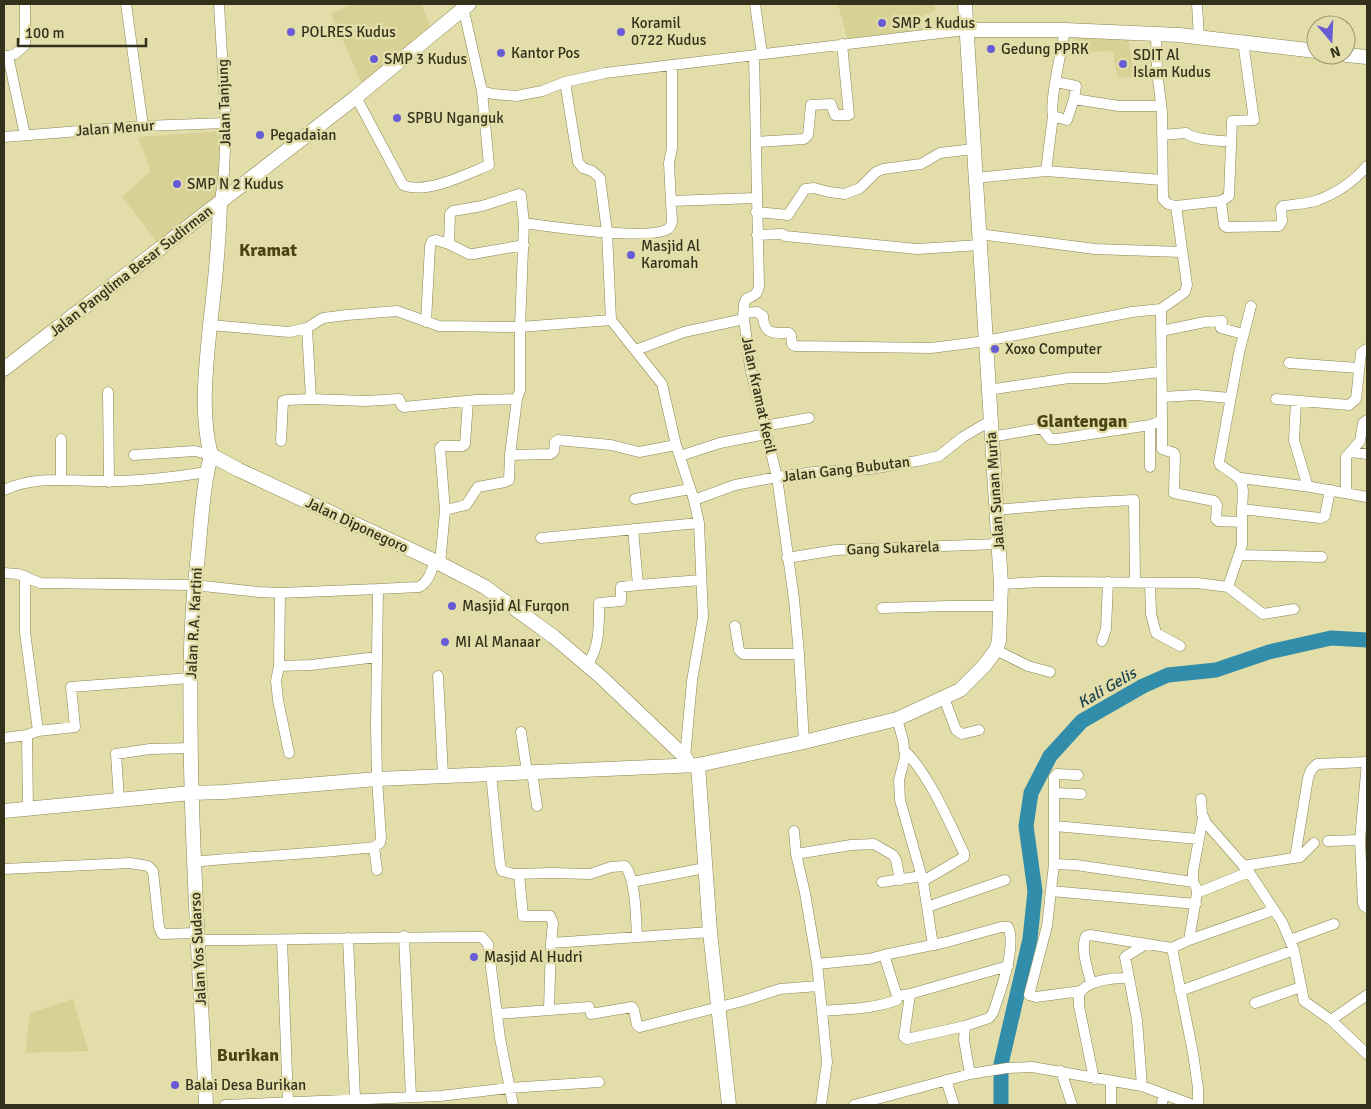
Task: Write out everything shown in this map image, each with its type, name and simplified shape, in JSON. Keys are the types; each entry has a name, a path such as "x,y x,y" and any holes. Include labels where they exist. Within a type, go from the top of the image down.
{"main road":[{"name":"Jalan Sunan Muria","path":"4,811 191,793 377,779 691,763 804,742 897,720 960,690 984,666 996,650 999,641 1001,606 964,4"},
{"name":"Jalan Panglima Besar Sudirman","path":"4,368 356,96 466,5"},
{"path":"966,30 1065,30 1156,34 1199,37 1306,50"},
{"path":"211,455 207,439 205,400 220,202"},
{"name":"Jalan R.A. Kartini","path":"191,793 190,638 194,585 207,472 211,455"},
{"name":"Jalan Diponegoro","path":"211,455 485,587 587,665 691,763"},
{"path":"691,763 705,868 729,1105"},
{"name":"Jalan Yos Sudarso","path":"191,793 206,1105"}],"street":[{"path":"25,4 25,45 16,54 6,56 25,135"},
{"path":"126,4 143,126"},
{"name":"Jalan Tanjung","path":"219,4 226,123 224,172 220,202"},
{"path":"744,316 746,300 758,293 760,286 756,212 758,54 754,4"},
{"path":"1197,4 1199,37"},
{"path":"356,96 403,185 411,188 431,186 464,176 489,165 482,91 466,5"},
{"path":"482,91 516,96 542,91 565,82 605,72 672,66 966,30"},
{"path":"1046,171 1056,82 1065,30"},
{"path":"1156,34 1157,71 1161,106 1163,199 1168,204 1176,206 1221,201 1228,196 1232,121 1254,120 1243,42"},
{"path":"756,142 804,139 808,135 811,105 831,104 835,115 849,115 842,44"},
{"path":"524,223 643,234 665,231 670,228 672,222 669,162 672,148 672,66"},
{"path":"565,82 578,162 583,168 592,171 600,178 607,232 611,320 662,384 676,445 694,500 699,523 703,617 692,681 691,763"},
{"path":"1053,116 1067,120 1076,86 1056,82"},
{"path":"1074,99 1119,106 1161,106"},
{"name":"Jalan Menur","path":"4,137 143,126 226,123"},
{"path":"1162,135 1186,133 1188,136 1231,142"},
{"path":"756,212 788,215 805,189 814,188 845,194 860,188 876,172 883,169 921,164 940,153 973,149"},
{"path":"1221,201 1224,225 1226,227 1279,226 1282,221 1281,208 1283,206 1317,201 1347,185 1367,166"},
{"path":"975,178 1046,171 1162,180"},
{"path":"445,510 466,505 478,487 509,480 510,455 517,399 520,390 520,327 524,245 521,196 519,194 482,206 453,211 450,214 449,244"},
{"path":"671,201 756,198"},
{"path":"636,350 684,332 757,312 763,316 763,324 766,329 774,333 789,333 792,344 795,346 931,348 986,341 1132,312 1161,309 1176,301 1186,292 1187,284 1176,206"},
{"path":"757,235 782,234 785,236 918,249 979,240 1095,249 1181,252"},
{"path":"426,322 430,243 436,240 469,254 524,245"},
{"path":"1251,306 1243,334 1230,398 1220,465 1241,478 1367,496"},
{"path":"1161,309 1162,449 1176,455 1174,493 1214,501 1218,505 1216,519 1218,521 1242,522"},
{"path":"210,325 289,332 307,328 323,318 397,311 439,326 520,327 611,320"},
{"name":"Jalan Kramat Kecil","path":"744,316 750,367 777,477 794,599 804,742"},
{"path":"1160,331 1204,322 1222,321 1221,328 1243,334"},
{"path":"307,328 310,399"},
{"path":"1276,399 1349,405 1356,400 1360,353 1367,348"},
{"path":"1289,363 1358,368"},
{"path":"988,390 1069,378 1106,378 1160,372"},
{"path":"108,392 109,482"},
{"path":"1162,397 1196,395 1230,398"},
{"path":"281,441 282,401 286,400 310,399 366,402 399,399 404,407 517,399"},
{"path":"4,573 25,576 40,583 194,585 259,592 419,587 424,585 438,563 445,510 440,448 442,446 463,446 465,444 468,401"},
{"path":"1296,401 1294,440 1306,482 1311,487"},
{"path":"680,456 809,418"},
{"path":"1346,493 1346,460 1360,441 1363,422 1367,420"},
{"name":"Jalan Gang Bubutan","path":"694,500 735,485 777,477 814,472 871,469 932,458 939,456 963,437 990,421"},
{"path":"991,437 1042,428 1050,439 1058,439 1150,425 1162,421"},
{"path":"1150,425 1150,467"},
{"path":"60,439 61,480"},
{"path":"510,455 551,454 554,451 555,442 558,440 611,445 639,452 676,445"},
{"path":"134,456 192,452 211,455"},
{"path":"1352,452 1367,454"},
{"path":"4,490 37,480 109,482 207,472"},
{"path":"1228,587 1242,545 1244,485 1241,478"},
{"path":"635,499 690,489"},
{"path":"1242,509 1320,518 1325,516 1330,490"},
{"path":"996,510 1134,500 1136,582"},
{"path":"541,538 699,523"},
{"path":"633,529 638,585"},
{"name":"Gang Sukarela","path":"787,558 836,550 998,544"},
{"path":"1239,555 1322,557"},
{"path":"25,576 25,632 38,731"},
{"path":"587,665 593,657 598,629 599,603 621,601 621,587 701,580"},
{"path":"1001,584 1042,582 1197,583 1228,587 1263,614 1294,609"},
{"path":"1102,641 1106,629 1108,582"},
{"path":"1150,582 1151,614 1156,632 1180,646"},
{"path":"194,862 312,854 374,847 380,843 377,779 378,589"},
{"path":"280,592 279,666 276,681 289,753"},
{"path":"882,608 1001,606"},
{"path":"735,626 739,650 743,654 799,654"},
{"path":"996,650 1030,667 1050,672"},
{"path":"279,666 377,657"},
{"path":"438,676 443,775"},
{"path":"4,738 27,735 38,731 75,727 71,687 190,678"},
{"path":"944,698 956,730 962,734 979,730"},
{"path":"897,720 903,740 905,757 899,780 900,800 922,878 935,945"},
{"path":"522,732 537,806"},
{"path":"27,735 28,808"},
{"path":"119,800 116,754 150,749 190,748"},
{"path":"882,882 922,878 964,857 964,853 924,775 904,750"},
{"path":"1295,858 1308,778 1311,770 1317,764 1367,762 1360,840 1363,903 1367,908"},
{"path":"491,774 500,864 504,872 518,874 594,874 611,867 623,866 628,869 632,882 637,937"},
{"path":"1078,775 1055,775 1054,777 1054,864 1047,926 1029,995 1036,997 1081,991 1091,984 1129,978"},
{"path":"1054,793 1081,794"},
{"path":"1189,940 1196,899 1193,871 1203,818 1201,799"},
{"path":"1203,818 1211,830 1246,869 1282,922 1292,945 1304,1001 1331,1020 1367,1054"},
{"path":"1055,826 1198,839"},
{"path":"794,831 796,854 805,893 817,964 822,1011 827,1062 821,1105"},
{"path":"1328,841 1360,840"},
{"path":"1051,891 1196,899 1246,869 1302,856 1314,843"},
{"path":"796,854 851,845 874,844 892,855 896,860 900,880"},
{"path":"374,847 377,870"},
{"path":"4,869 130,863 148,866 153,871 159,927 162,934 282,940 404,936 482,937 488,944 512,1105"},
{"path":"1054,864 1076,865 1193,882"},
{"path":"632,882 705,868"},
{"path":"518,874 523,916 550,916 553,923 549,1009"},
{"path":"927,907 1005,880"},
{"path":"1091,984 1085,952 1085,937 1090,936 1172,948 1189,940 1274,910"},
{"path":"1180,991 1292,945 1334,924"},
{"path":"817,964 868,959 935,945 1000,927 1008,927 1010,933 1008,966 993,1013 988,1018 965,1026 907,1039 904,1037 904,1030 910,994"},
{"path":"551,943 710,932"},
{"path":"404,936 410,1097"},
{"path":"348,938 355,1098"},
{"path":"282,940 288,1102"},
{"path":"1142,1086 1137,1020 1125,957 1146,944"},
{"path":"1172,948 1193,1054 1198,1088 1198,1105"},
{"path":"822,1011 855,1008 897,1000 884,955"},
{"path":"897,996 1008,966"},
{"path":"497,1014 589,1007 591,1014 632,1007 637,1025 640,1027 743,1001 780,989 818,986"},
{"path":"1255,1004 1301,987"},
{"path":"1081,991 1079,994 1079,1006 1094,1079"},
{"path":"1331,1020 1367,995"},
{"path":"965,1026 964,1040 970,1074"},
{"path":"854,1105 983,1071 1032,1067 1142,1086 1193,1105"},
{"path":"1061,1071 1072,1105"},
{"path":"946,1080 954,1105"},
{"path":"225,1105 355,1098 410,1097 441,1100 509,1088 599,1082"},
{"path":"1111,1082 1112,1105"},
{"path":"1162,1105 1164,1094"}],"shaded area":[{"name":"SMP 3 Kudus","path":"352,4 422,4 433,34 362,84 331,14"},
{"name":"SMP 1 Kudus","path":"838,4 935,4 935,11 920,17 922,30 848,41"},
{"name":"SDIT Al Islam Kudus","path":"1074,38 1128,38 1134,77 1118,78 1113,51 1076,52"},
{"name":"SMP N 2 Kudus","path":"223,131 216,200 158,243 122,197 151,171 138,137"},
{"path":"73,999 88,1051 25,1053 30,1013"}],"waterway":[{"name":"Kali Gelis","path":"1001,1105 1001,1064 1030,939 1035,891 1026,826 1031,793 1050,756 1082,721 1143,686 1168,675 1216,670 1269,652 1331,638 1367,640"}],"place":[{"name":"SMP 1 Kudus","path":"882,23"},
{"name":"POLRES Kudus","path":"291,32"},
{"name":"Koramil 0722 Kudus","path":"621,32"},
{"name":"Gedung PPRK","path":"991,49"},
{"name":"Kantor Pos","path":"501,53"},
{"name":"SMP 3 Kudus","path":"374,59"},
{"name":"SDIT Al Islam Kudus","path":"1123,64"},
{"name":"SPBU Nganguk","path":"397,118"},
{"name":"Pegadaian","path":"260,135"},
{"name":"SMP N 2 Kudus","path":"177,184"},
{"name":"Masjid Al Karomah","path":"631,255"},
{"name":"Xoxo Computer","path":"995,349"},
{"name":"Masjid Al Furqon","path":"452,606"},
{"name":"MI Al Manaar","path":"445,642"},
{"name":"Masjid Al Hudri","path":"474,957"},
{"name":"Balai Desa Burikan","path":"175,1085"}],"district":[{"name":"Kramat","path":"268,250"},
{"name":"Glantengan","path":"1082,421"},
{"name":"Burikan","path":"248,1055"}]}
